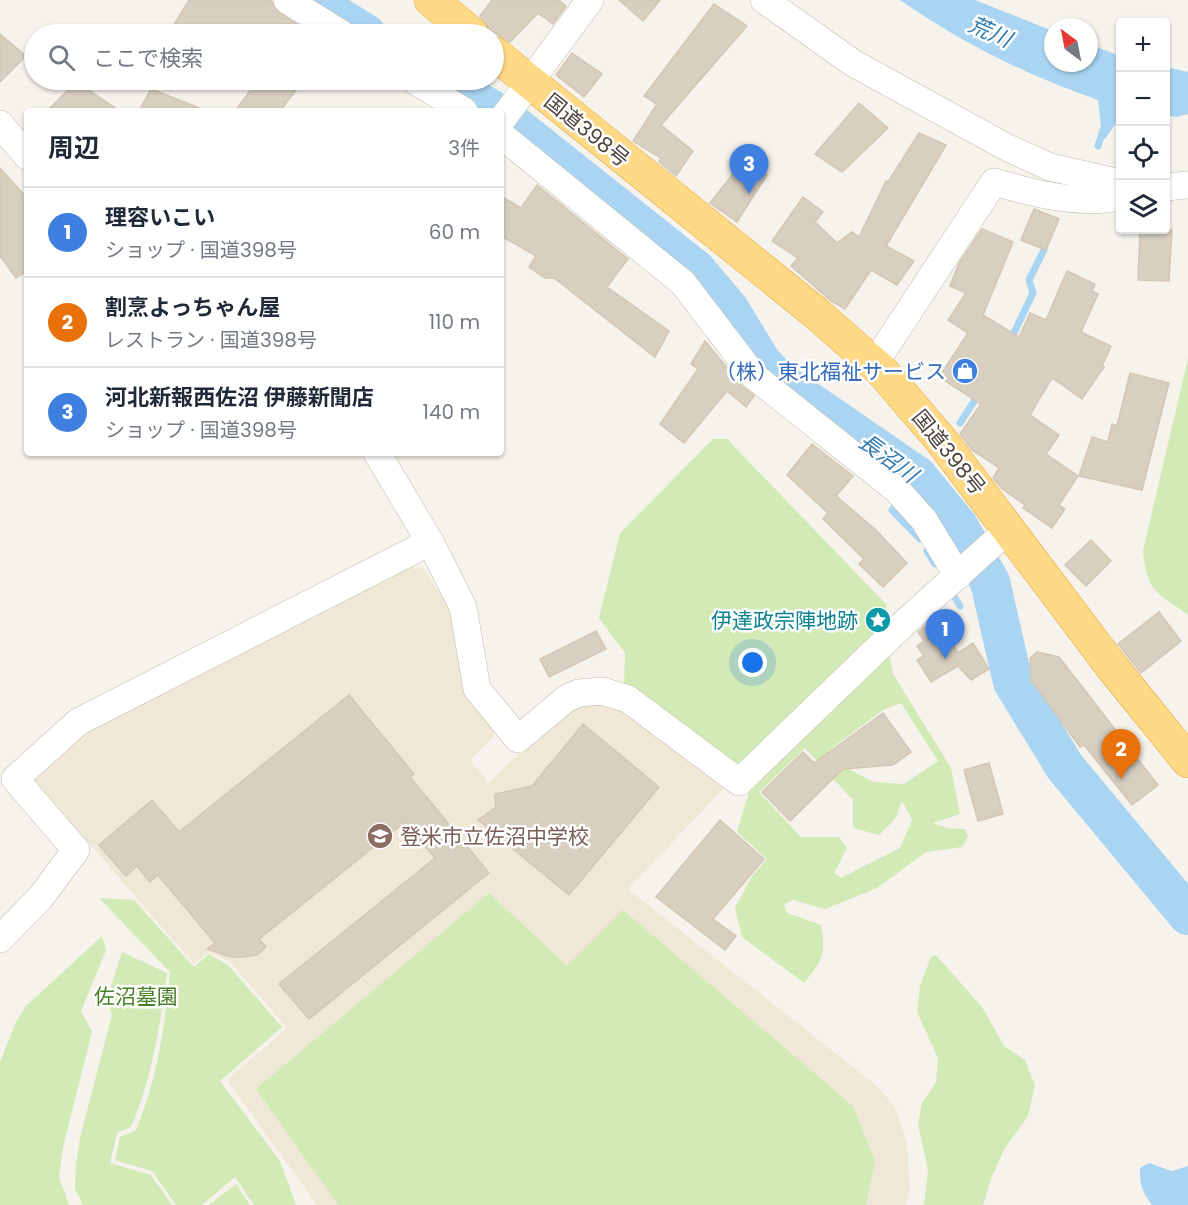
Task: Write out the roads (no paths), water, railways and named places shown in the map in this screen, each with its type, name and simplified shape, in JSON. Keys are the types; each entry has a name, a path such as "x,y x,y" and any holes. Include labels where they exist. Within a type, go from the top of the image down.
{"highway":[{"path":"431,0 460,24"},
{"name":"国道398号","path":"504,77 515,103 866,357 941,440 999,539 1112,667 1188,761"}],"street":[{"path":"287,0 326,24"},
{"path":"515,103 590,0"},
{"path":"764,0 853,63 1008,148 1050,167 1116,182"},
{"path":"430,90 459,108"},
{"path":"0,124 24,152"},
{"path":"504,137 683,283 754,376 897,490 924,520 961,574"},
{"path":"884,349 994,182 1026,192 1063,198 1103,200 1116,198"},
{"path":"1170,187 1188,185"},
{"path":"379,456 430,542 463,607 477,688 518,740 567,698 579,693 602,691 628,699 739,782 902,625 999,539"},
{"path":"0,939 40,898 76,850 15,779 78,722 430,542"}],"water":[{"name":"荒川","path":"900,0 975,0 1044,27 1044,72 1098,72 1098,47 1116,54 1116,123 1105,139 1098,137 1101,127 1098,100 1045,80 995,57 923,16"},
{"path":"1170,68 1188,72 1188,114 1170,116"},
{"path":"1149,1163 1172,1171 1188,1166 1188,1205 1152,1205 1144,1192 1140,1179 1140,1168"}],"waterway":[{"name":"長沼川","path":"311,0 350,24"},
{"name":"長沼川","path":"457,90 489,108"},
{"name":"長沼川","path":"504,117 696,270 729,309 760,360 776,379 917,476 958,526 990,582 1013,682 1065,767 1188,915"},
{"path":"1098,146 1103,130"},
{"path":"1010,341 1033,293 1029,280 1044,250"},
{"path":"960,423 979,394"},
{"path":"895,506 892,510 920,539"},
{"path":"927,551 935,564"},
{"path":"955,598 960,606"}],"place":[{"name":"河北新報西佐沼 伊藤新聞店","path":"749,194"},
{"name":"（株）東北福祉サービス","path":"965,371"},
{"name":"伊達政宗陣地跡","path":"878,620"},
{"name":"理容いこい","path":"945,659"},
{"name":"割烹よっちゃん屋","path":"1121,779"},
{"name":"登米市立佐沼中学校","path":"380,836"}],"park label":[{"name":"佐沼墓園","path":"136,996"}]}
